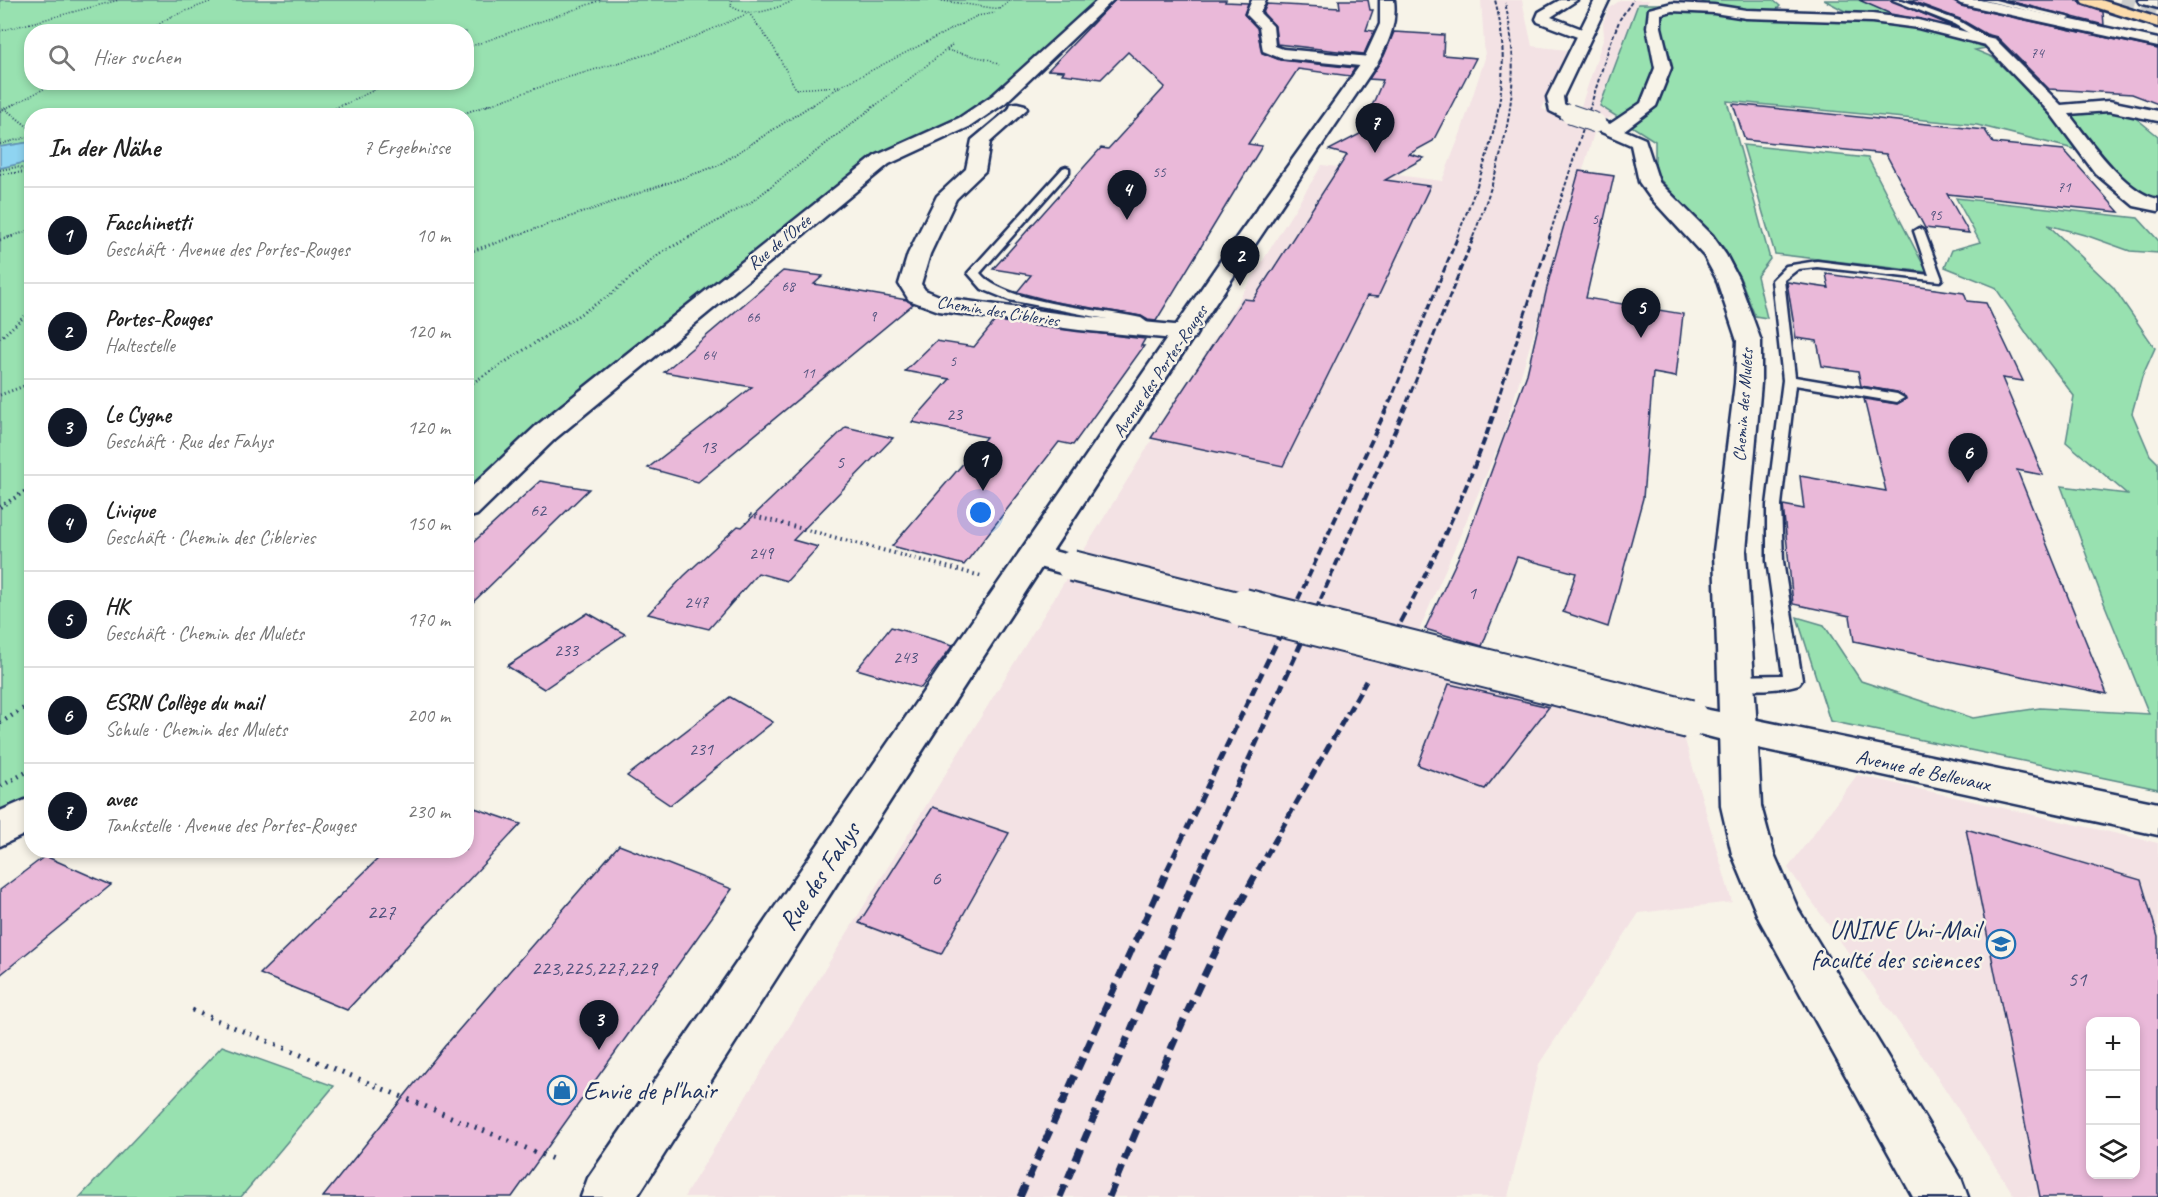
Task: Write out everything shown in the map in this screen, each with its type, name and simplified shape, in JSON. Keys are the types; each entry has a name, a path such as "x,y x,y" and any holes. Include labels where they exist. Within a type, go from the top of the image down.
{"main road":[{"path":"2088,0 2158,23"}],"street":[{"name":"Rue de l'Orée","path":"474,500 546,432 882,160 965,122 1000,98 1106,0"},
{"path":"1259,0 1253,14 1266,26 1268,48 1280,53 1370,62"},
{"name":"Avenue des Portes-Rouges","path":"1053,561 1185,333 1370,62 1381,43 1387,24 1387,0"},
{"path":"1569,0 1543,17 1557,24 1587,30"},
{"name":"Chemin des Mulets","path":"1602,0 1555,101 1559,110 1639,143 1649,182 1656,192 1704,240 1715,255 1727,278 1749,341 1748,383 1730,551 1741,806 1753,854 1781,919 1942,1197"},
{"path":"1960,0 2158,43"},
{"path":"2145,0 2158,4"},
{"path":"1604,127 1648,106 1663,68 1654,27 1654,12 1672,7 1746,14 1872,18 1918,24 1990,42 2058,110 2102,169 2141,202 2158,205"},
{"name":"Chemin des Cibleries","path":"1000,98 1019,110 981,140 975,171 947,196 919,254 910,284 916,295 939,304 1079,323 1185,333"},
{"path":"2058,110 2109,106 2158,116"},
{"name":"Avenue de Bellevaux","path":"1053,561 1689,719 2158,819"},
{"name":"Rue des Fahys","path":"607,1197 781,932 1053,561"},
{"path":"0,830 24,816"}],"lane":[{"path":"1896,0 1974,30 1990,42"},
{"path":"1986,0 2068,18 2058,21"},
{"path":"1066,170 974,273 980,283 1013,298 1137,321 1148,329"},
{"path":"1736,682 1764,683 1793,680 1775,561 1774,505 1789,380 1778,280 1785,269 1797,265 1817,264 1936,279 1919,231"},
{"path":"1789,380 1897,398"}],"path":[{"path":"27,24 119,0"},
{"path":"158,24 170,16 215,0"},
{"path":"474,45 601,0"},
{"path":"732,0 731,6 736,11 749,13 774,48 796,89 841,86"},
{"path":"474,110 566,78 669,48 749,13 768,10 796,0"},
{"path":"936,0 1000,9"},
{"path":"989,18 1011,0"},
{"path":"474,250 717,166 841,86 977,16 995,13"},
{"path":"0,31 24,25"},
{"path":"474,382 610,295 659,254 750,203 952,45"},
{"path":"946,50 991,60 1002,66 1000,98"},
{"path":"0,111 41,90"},
{"path":"336,108 374,90"},
{"path":"4,108 24,124"},
{"path":"0,144 24,138"},
{"path":"0,170 17,167 24,170"},
{"path":"0,174 24,172"},
{"path":"0,240 24,232"},
{"path":"0,338 24,317"},
{"path":"0,395 24,386"},
{"path":"0,507 24,492"},
{"path":"750,515 990,578"},
{"path":"0,723 24,708"},
{"path":"0,787 24,774"},
{"path":"192,1010 555,1160"}],"shaded area":[{"path":"1481,0 1522,0 1532,46 1567,50 1542,109 1576,121 1604,37 1603,23 1609,8 1621,0 1649,0 1632,28 1635,48 1614,117 1598,120 1502,438 1418,633 1671,692 1732,902 1639,913 1539,1064 1508,1197 684,1197 1322,165 1442,181 1485,58"},
{"name":"UNINE Uni-Mail faculté des sciences","path":"1857,775 2158,843 2158,1197 2015,1197 1934,1072 1788,868"}],"green space":[{"path":"0,0 1106,0 999,99 881,160 474,503 474,108 24,108 24,143 0,147"},
{"path":"1703,0 1773,0 1780,6 1774,12 1734,10 1702,4"},
{"path":"1824,0 1891,0 1966,33 1986,48 1975,50 1992,57 2052,113 2107,109 2132,115 2158,136 2158,200 2150,199 2094,154 1977,125 1727,101 1770,259 1757,276 1767,318 1755,316 1741,280 1724,248 1655,174 1655,141 1600,106 1638,4 1672,4 1864,21"},
{"path":"1743,145 1868,158 1927,272 1775,254"},
{"path":"24,163 24,816 0,830 0,168"},
{"path":"1956,198 2138,218 2158,240 2158,253 2130,251 2048,225 2113,287 2155,348 2142,377 2132,413 2150,455 2158,463 2158,789 1830,721 1797,617 1824,625 1861,681 1973,718 2040,708 2149,714 2104,603 2061,486 2127,494 2066,442 2074,396 2029,337 1995,287 1945,267 1952,250 1980,242"},
{"path":"222,1046 334,1086 241,1197 80,1197"}],"water":[{"path":"24,143 24,163 0,168 0,147"}],"building":[{"path":"1115,0 1226,0 1225,2 1248,3 1244,14 1257,28 1262,53 1280,60 1355,68 1350,76 1298,69 1248,144 1262,146 1156,321 1141,316 1055,302 1017,292 1031,275 993,269 1101,148 1108,149 1165,87 1128,52 1101,79 1048,70"},
{"path":"1339,0 1368,0 1370,10 1373,10 1366,30 1374,31 1364,54 1277,44 1275,26 1263,13 1267,4 1340,8"},
{"path":"1859,0 1891,0 1954,27 1891,14"},
{"path":"1909,0 1952,0 1961,6 2158,49 2158,104 2132,94 2049,89 1997,37 1986,34 1960,19"},
{"path":"2005,0 2079,0 2082,5 2103,12 2104,25"},
{"path":"1394,32 1444,35 1443,55 1476,58 1433,141 1409,154 1424,158 1385,180 1430,186 1378,297 1367,296 1283,466 1151,438 1243,299 1253,300 1347,155 1329,150 1360,134 1383,80 1369,79 1384,56"},
{"path":"1733,104 1985,130 1993,143 2064,150 2119,212 1947,194 1969,233 1925,228 1886,154 1745,140"},
{"path":"1579,171 1614,176 1586,298 1683,314 1676,377 1653,373 1643,498 1608,627 1563,612 1576,573 1517,557 1482,646 1425,629 1465,543 1527,374 1549,279"},
{"path":"783,271 823,276 814,284 907,300 913,304 698,482 648,468 752,387 664,372"},
{"path":"1826,274 1964,293 1967,301 1986,303 2023,381 2002,378 2043,475 2017,470 2107,694 1854,641 1850,616 1793,604 1783,505 1804,509 1800,476 1886,491 1864,399 1897,404 1906,399 1897,392 1861,386 1858,371 1822,366 1817,341 1796,338 1787,282 1829,288"},
{"path":"995,321 1145,339 1141,346 1144,346 1073,445 1059,442 964,565 892,546 986,437 912,422 950,379 905,371 936,341 974,347"},
{"path":"846,427 893,438 793,540 818,547 787,581 758,573 709,629 648,614 684,576 738,526 742,527"},
{"path":"540,481 589,489 474,601 474,542"},
{"path":"588,613 625,634 544,689 507,666"},
{"path":"891,627 953,645 921,688 857,669"},
{"path":"1449,684 1549,707 1485,789 1418,765"},
{"path":"730,697 773,722 670,805 627,776"},
{"path":"933,807 1009,833 941,954 859,923"},
{"path":"474,808 521,824 347,1010 260,974 379,858 474,858"},
{"path":"1966,829 2141,880 2158,937 2158,1197 2040,1197"},
{"path":"619,845 732,889 512,1197 323,1197 444,1047"},
{"path":"42,858 50,858 111,885 0,975 0,890"}],"tunnel":[{"path":"2120,0 2158,12"}],"railway":[{"path":"1457,237 1488,150 1501,91 1503,61 1501,31 1495,0"},
{"path":"1549,237 1610,44 1620,19 1633,0"},
{"path":"1473,237 1502,151 1512,93 1511,33 1505,3"},
{"path":"1390,402 1458,236"},
{"path":"1407,402 1474,236"},
{"path":"1497,402 1550,236"},
{"path":"1293,610 1390,401"},
{"path":"1316,610 1408,401"},
{"path":"1407,610 1457,507 1498,401"},
{"path":"1167,870 1293,608"},
{"path":"1199,870 1317,608"},
{"path":"1379,662 1408,608"},
{"path":"1258,870 1366,681"},
{"path":"1020,1197 1168,869"},
{"path":"1060,1197 1199,869"},
{"path":"1109,1197 1198,989 1259,869"}],"place":[{"name":"avec","path":"1375,153"},
{"name":"Livique","path":"1127,220"},
{"name":"Portes-Rouges","path":"1240,286"},
{"name":"HK","path":"1641,338"},
{"name":"ESRN Collège du mail","path":"1968,483"},
{"name":"Facchinetti","path":"983,491"},
{"name":"UNINE Uni-Mail faculté des sciences","path":"2001,944"},
{"name":"Le Cygne","path":"599,1050"},
{"name":"Envie de pl'hair","path":"562,1090"}]}
